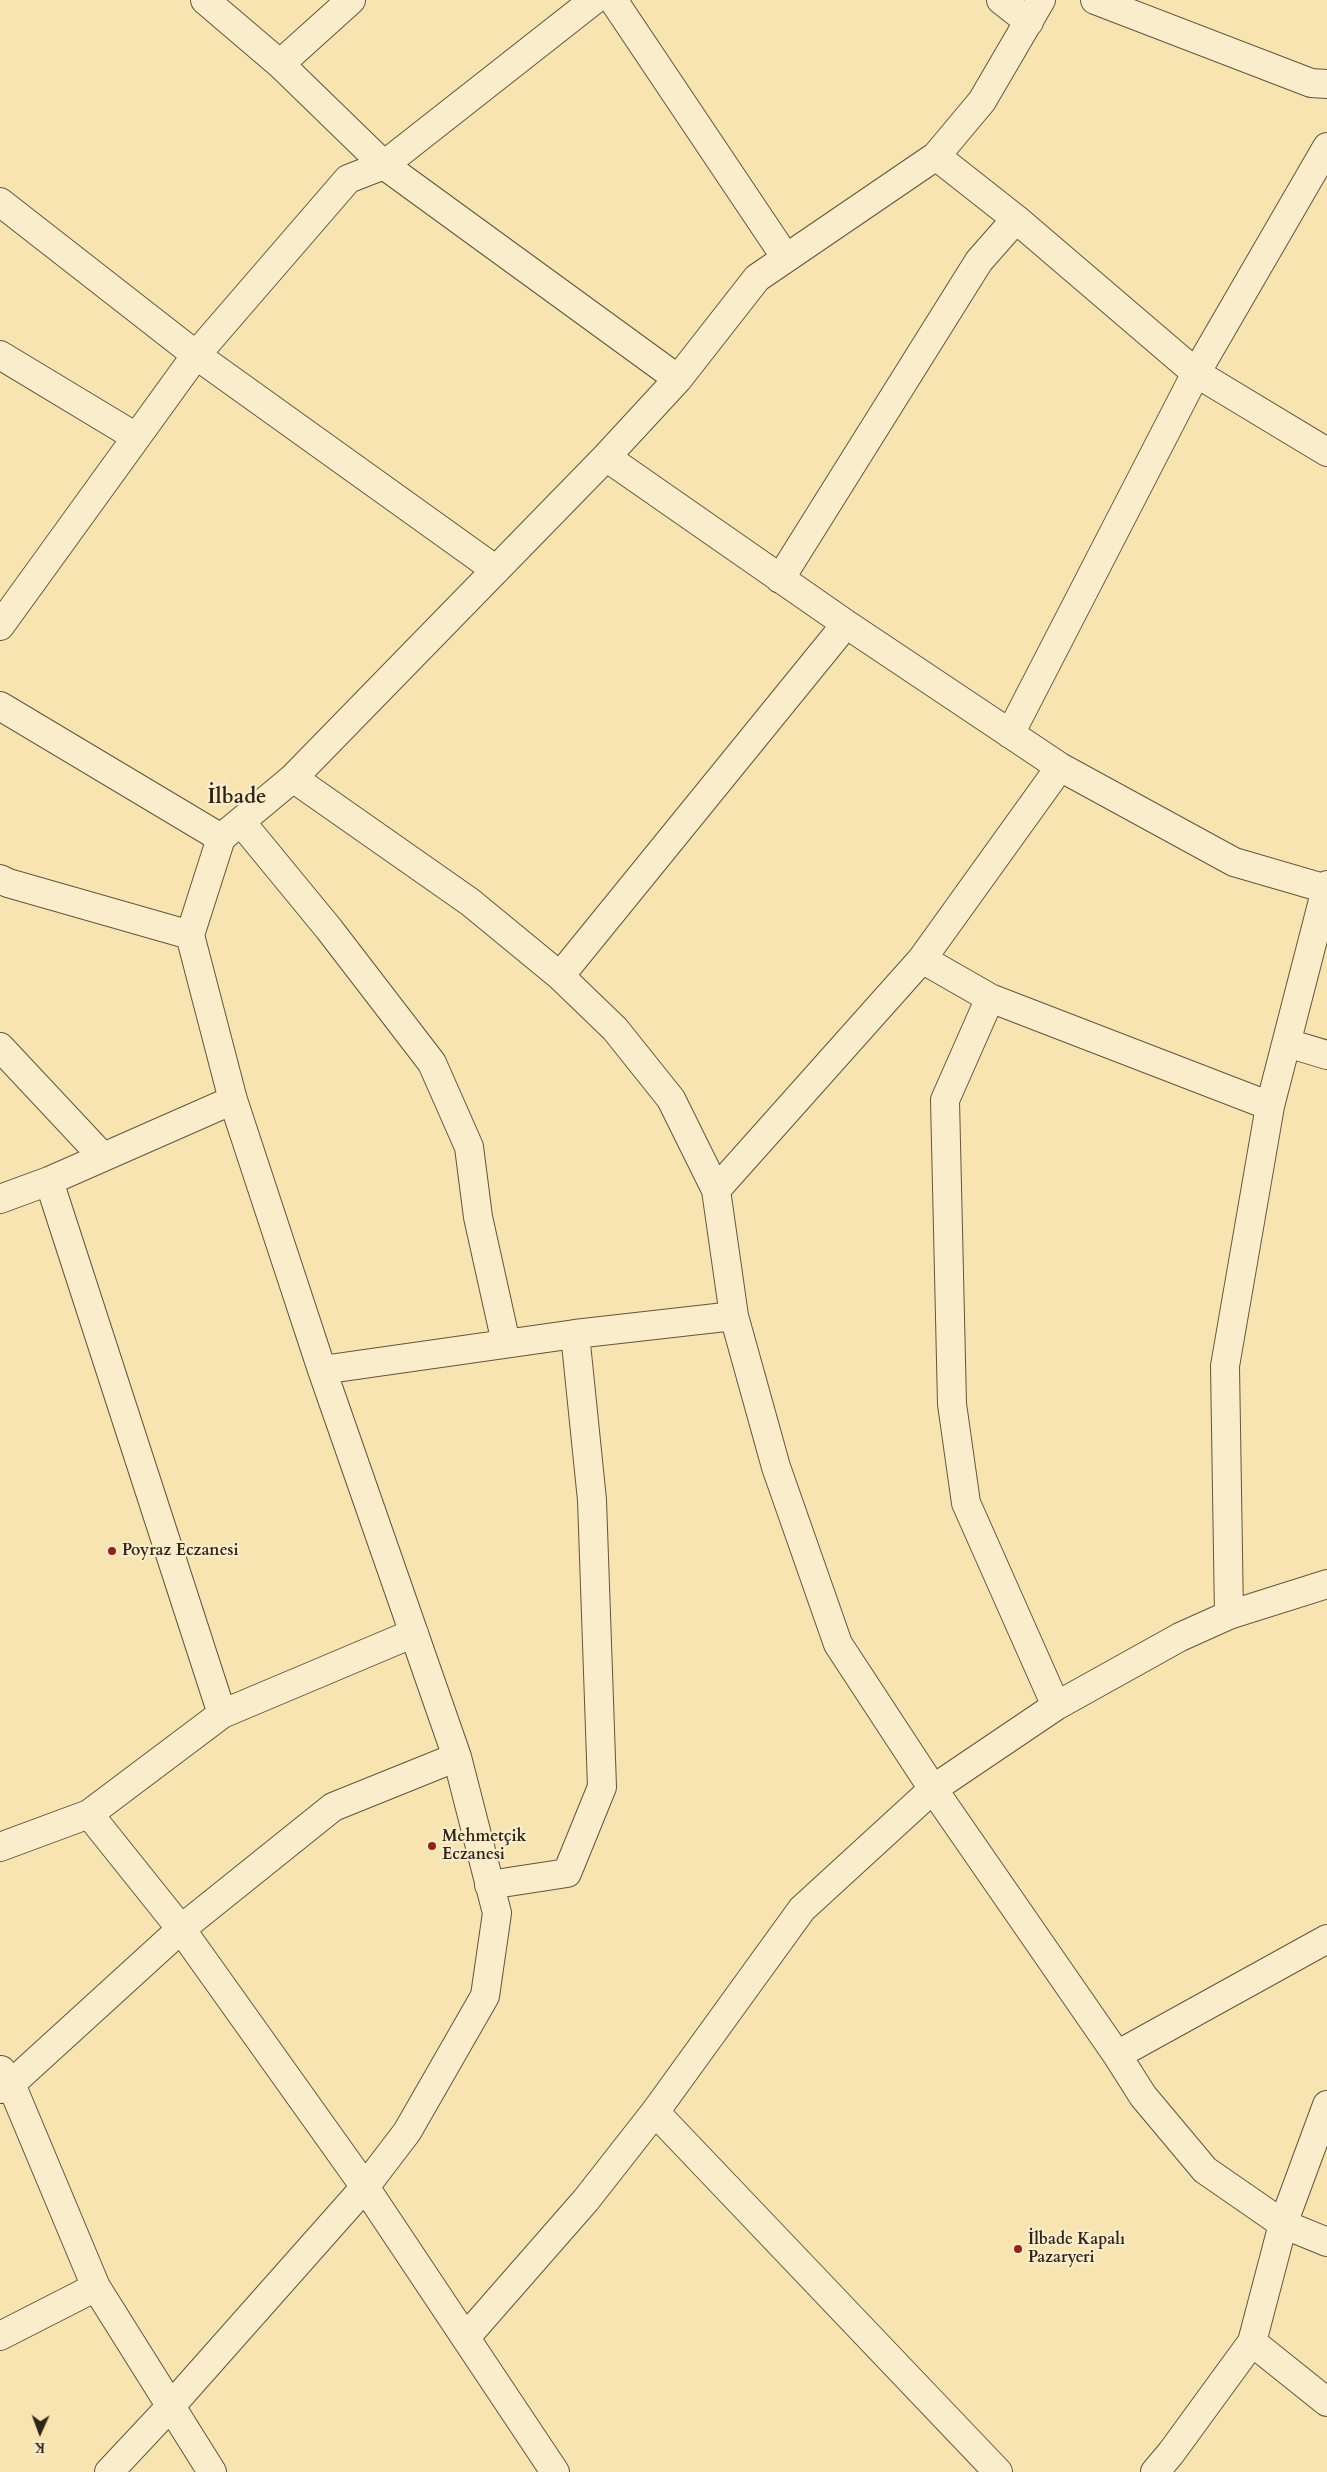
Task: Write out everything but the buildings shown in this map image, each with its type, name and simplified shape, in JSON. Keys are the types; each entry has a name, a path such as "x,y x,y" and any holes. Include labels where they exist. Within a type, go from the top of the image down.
{"street":[{"path":"205,0 280,64 384,165 678,379"},
{"path":"280,64 351,0"},
{"path":"0,626 196,355 348,179 384,165 594,0"},
{"path":"613,0 786,258"},
{"path":"109,2472 170,2407 365,2187 407,2132 485,1996 497,1913 456,1757 322,1370 232,1100 190,934 231,830 293,778 606,457 678,379 757,278 936,156 982,101 1035,11 1001,0"},
{"path":"1095,0 1311,83 1327,84"},
{"path":"1010,734 1196,373 1327,147"},
{"path":"936,156 1016,219 1196,373 1327,452"},
{"path":"0,202 196,355 496,570"},
{"path":"780,579 979,260 1016,219"},
{"path":"0,355 136,437"},
{"path":"606,457 780,579 1060,767 1234,862 1327,887 1270,1106 1225,1366 1229,1615"},
{"path":"560,976 846,624"},
{"path":"0,706 56,741 231,830 329,929 432,1063 469,1147 478,1217 506,1343"},
{"path":"716,1190 922,959 1060,767"},
{"path":"293,778 470,902 560,976 615,1029 671,1100 716,1190 734,1316 776,1467 838,1644 933,1789 1117,2055 1143,2096 1205,2170 1283,2224 1327,2242"},
{"path":"0,878 8,883 190,934"},
{"path":"922,959 990,998 1270,1106"},
{"path":"990,998 945,1100 952,1404 966,1503 1056,1706"},
{"path":"1287,1043 1327,1055"},
{"path":"0,1047 103,1158"},
{"path":"0,1199 103,1158 232,1100"},
{"path":"49,1181 222,1714"},
{"path":"322,1370 506,1343 734,1316"},
{"path":"489,1884 568,1873 602,1786 592,1500 575,1334"},
{"path":"467,2336 586,2200 655,2112 802,1909 933,1789 1056,1706 1180,1637 1229,1615 1327,1584"},
{"path":"0,1847 90,1814 222,1714 414,1633"},
{"path":"212,2472 96,2287 4,2081 181,1930 333,1807 456,1757"},
{"path":"90,1814 181,1930 365,2187 467,2336 556,2472"},
{"path":"1117,2055 1327,1939"},
{"path":"1155,2472 1172,2453 1252,2342 1283,2224 1327,2105"},
{"path":"655,2112 998,2472"},
{"path":"0,2336 96,2287"},
{"path":"1252,2342 1327,2402"}],"place":[{"name":"Poyraz Eczanesi","path":"112,1551"},
{"name":"Mehmetçik Eczanesi","path":"432,1846"},
{"name":"İlbade Kapalı Pazaryeri","path":"1018,2249"}],"district":[{"name":"İlbade","path":"237,798"}]}
